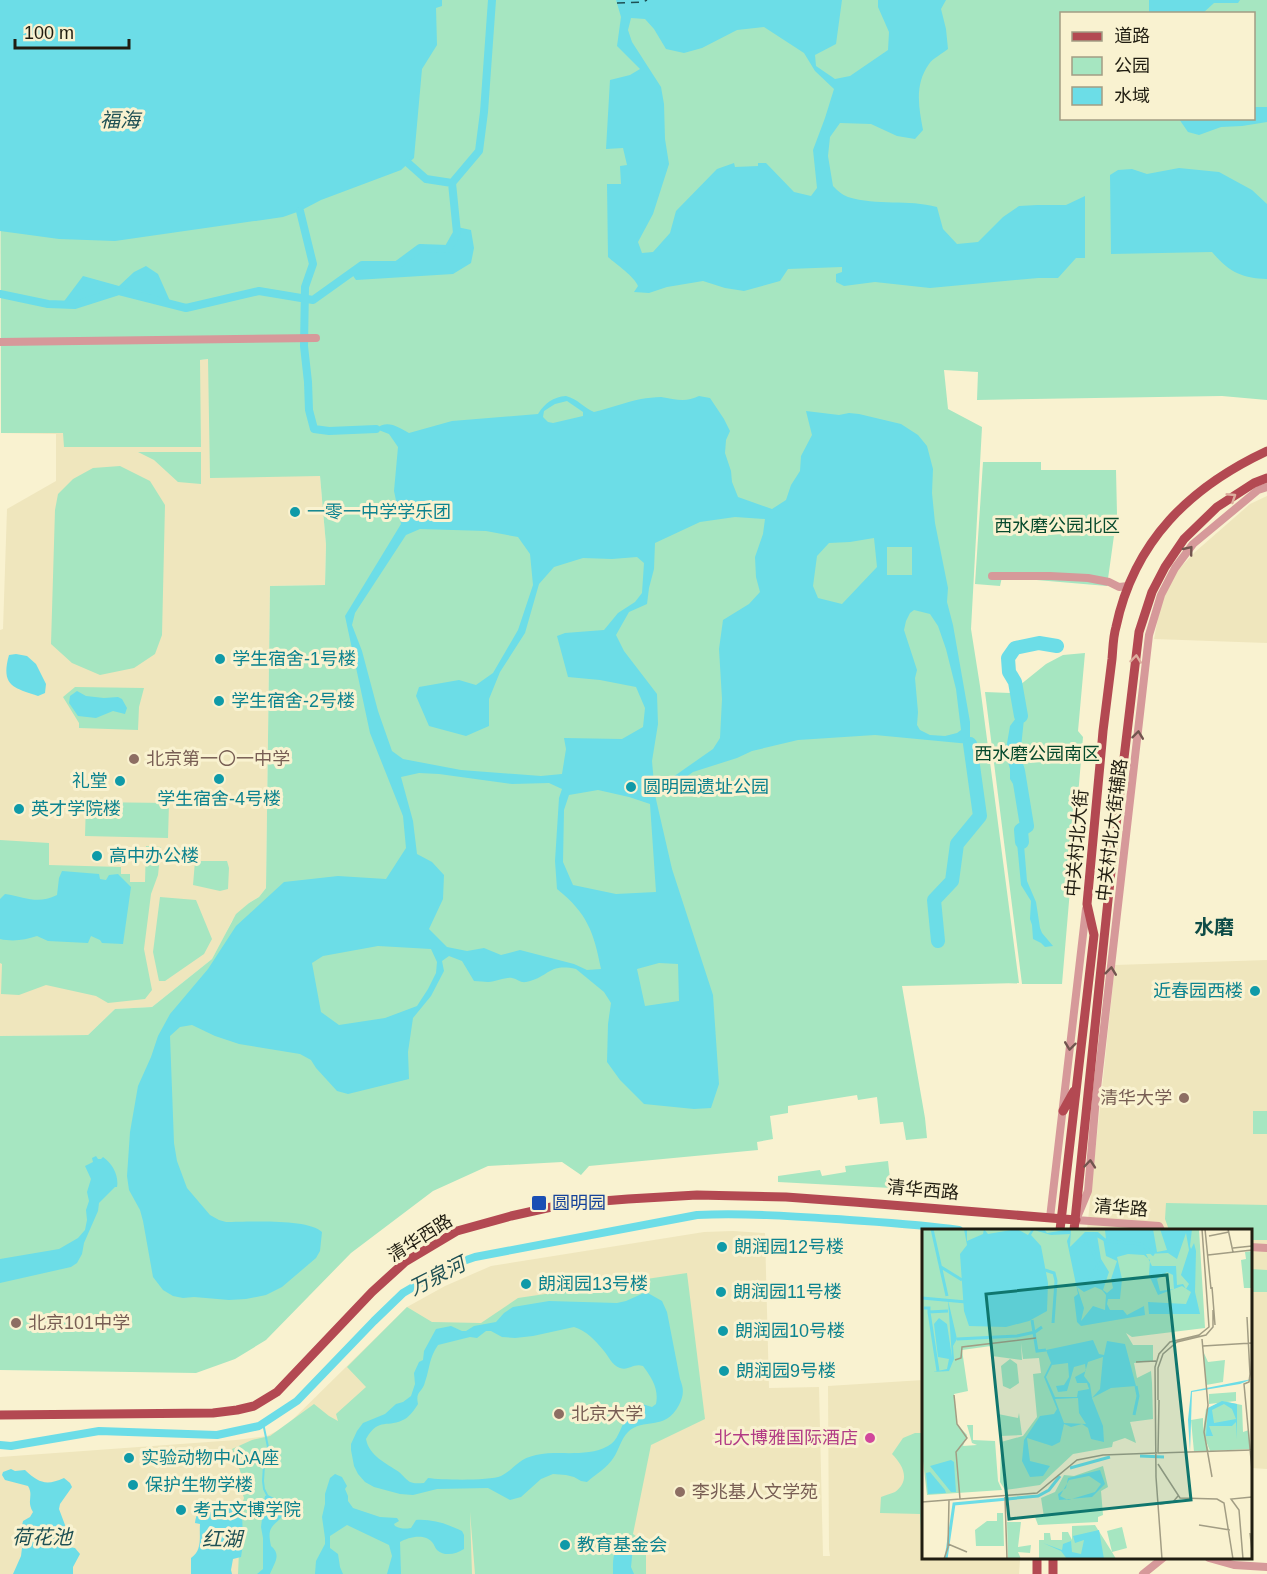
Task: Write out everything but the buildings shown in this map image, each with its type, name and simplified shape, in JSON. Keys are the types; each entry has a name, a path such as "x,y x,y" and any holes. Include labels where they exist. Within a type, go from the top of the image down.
{"main road":[{"name":"中关村北大街","path":"1060,1229 1094,935 1087,904 1116,627 1128,586 1154,538 1174,515 1203,488 1242,463 1267,451"},
{"name":"中关村北大街","path":"1075,1225 1113,854 1139,632 1152,592 1184,539 1217,507 1254,483 1267,478"},
{"path":"1063,1111 1076,1087"},
{"name":"清华西路","path":"0,1415 213,1413 254,1406 277,1392 405,1262 457,1231 565,1204 697,1195 746,1196 885,1204 1050,1218 1061,1219 1075,1225"}],"street":[{"path":"0,342 316,338"},
{"name":"中关村北大街辅路","path":"1075,1225 1088,1191 1096,1097 1149,635 1161,596 1175,568 1193,544 1257,490 1267,487"},
{"path":"992,576 1089,579 1109,582 1119,587 1128,586"},
{"name":"中关村北大街辅路","path":"1050,1218 1087,904"},
{"name":"清华路","path":"1075,1225 1159,1226 1160,1229"},
{"path":"1143,1574 1161,1559"},
{"path":"1215,1559 1234,1565 1267,1567"}],"shaded area":[{"name":"北京第一〇一中学","path":"208,359 297,476 320,476 326,545 325,585 270,586 266,888 232,921 212,959 152,1007 115,1009 88,1035 0,1036 0,630 3,629 7,509 56,481 56,434 1,433"},
{"path":"1267,496 1267,643 1154,639 1161,602 1177,571 1195,552 1250,504"},
{"name":"清华大学","path":"1267,960 1267,1469 1252,1468 1252,1229 1087,1229 1115,965"},
{"name":"北京大学","path":"704,1232 765,1233 769,1388 819,1387 823,1556 830,1556 828,1386 922,1380 922,1559 1019,1559 1019,1574 0,1574 0,1457 267,1436 285,1427 407,1307 445,1286 491,1266"}],"green space":[{"name":"圆明园遗址公园","path":"0,0 1267,0 1267,400 1222,396 977,400 978,372 944,370 948,409 982,427 971,629 1019,983 902,986 927,1138 906,1140 903,1122 880,1124 877,1097 858,1100 857,1095 788,1106 788,1113 770,1116 773,1139 757,1142 758,1150 589,1166 581,1175 562,1162 488,1166 433,1191 351,1253 266,1340 235,1359 196,1373 0,1370 0,1036 88,1035 115,1009 152,1007 212,959 236,914 259,897 266,888 270,586 325,585 326,545 320,476 210,478 208,359 200,360 201,447 64,447 63,433 1,433"},
{"path":"138,452 201,452 201,484 178,482 154,460"},
{"name":"西水磨公园北区","path":"983,462 1041,462 1041,470 1116,470 1117,514 1107,586 1002,577 1000,586 975,584"},
{"path":"120,466 150,481 165,505 162,635 155,654 134,668 100,675 72,663 51,644 55,510 58,494 73,479 93,468"},
{"name":"西水磨公园南区","path":"1085,653 1078,731 1083,737 1062,984 1022,984 985,692 1010,693 1046,664 1063,655"},
{"path":"75,687 144,688 139,707 138,730 79,728 79,723 63,697"},
{"path":"86,802 169,803 168,838 85,836"},
{"path":"0,840 49,843 49,865 121,867 121,874 130,874 130,882 145,882 146,846 161,847 158,875 151,894 144,949 152,990 145,999 108,1003 96,996 46,985 19,995 1,994"},
{"path":"195,861 227,861 228,889 220,891 193,885"},
{"path":"160,897 196,900 212,939 204,954 165,981 159,981 153,952"},
{"path":"1253,1111 1267,1111 1267,1134 1253,1134"},
{"path":"888,1161 891,1188 778,1182 778,1176 820,1170 822,1176 846,1172 845,1166"},
{"path":"1166,1203 1267,1205 1267,1240 1252,1240 1252,1229 1169,1229 1165,1219"},
{"path":"1252,1269 1267,1270 1267,1292 1252,1292"},
{"path":"687,1273 705,1419 651,1445 633,1534 646,1543 646,1574 475,1574 470,1512 472,1574 238,1574 241,1507 244,1498 243,1479 232,1449 252,1440 270,1436 314,1404 338,1421 336,1414 366,1387 347,1367 407,1307 432,1322 481,1323 518,1298"},
{"path":"922,1433 922,1530 920,1514 880,1513 881,1497 895,1492 903,1483 904,1473 892,1454 903,1438"}],"water":[{"name":"福海","path":"0,0 442,0 442,6 436,8 437,45 422,69 414,158 401,170 283,217 115,241 59,239 0,231"},
{"path":"616,0 842,0 836,44 815,55 816,66 835,79 850,76 888,50 889,32 878,7 878,0 946,0 941,9 948,49 929,64 919,88 923,130 915,139 897,136 871,124 840,123 830,137 828,156 833,186 846,196 859,200 915,203 937,207 943,229 957,244 978,242 1003,217 1019,206 1066,205 1085,196 1085,258 1076,258 1058,278 930,288 875,282 844,286 836,282 836,274 842,272 842,267 788,269 780,281 744,291 703,281 667,287 649,293 634,292 638,286 636,282 608,257 607,184 621,184 620,166 627,165 623,148 606,149 610,80 630,75 640,69 617,46 621,17","holes":["631,18 645,19 666,49 684,53 702,48 737,30 764,27 804,53 815,71 834,89 813,150 817,188 811,196 794,192 766,163 758,163 758,166 735,167 734,163 717,169 676,211 670,233 653,252 642,253 638,242 653,214 669,164 661,87 632,42 628,30"]},
{"path":"1149,0 1240,0 1238,3 1214,3 1204,12 1149,12"},
{"path":"1255,107 1267,107 1267,122 1221,127 1199,135 1188,132 1180,120 1255,120"},
{"path":"1179,168 1219,172 1252,190 1267,204 1267,279 1236,273 1224,265 1212,252 1111,254 1110,175 1118,170 1132,169 1147,174"},
{"path":"457,227 471,230 474,248 471,263 453,274 356,280 351,273 362,265 397,265 420,248 448,249 457,233"},
{"path":"146,266 158,274 170,301 169,304 119,291 75,305 62,304 83,276 119,286 134,272"},
{"path":"566,396 594,412 648,398 685,400 699,396 710,398 730,431 726,440 725,453 738,497 772,509 786,500 791,485 800,471 801,456 812,435 806,411 839,415 859,414 901,424 918,435 927,446 933,469 932,493 935,523 948,588 947,602 970,722 970,744 875,735 798,740 752,751 693,772 678,783 672,783 673,777 713,749 720,738 722,699 719,649 723,620 749,604 760,592 756,577 755,557 763,534 765,519 735,517 700,522 655,543 654,569 647,604 629,612 616,635 624,651 657,694 658,724 652,761 655,795 672,869 713,995 719,1084 711,1108 694,1109 644,1104 620,1080 607,1062 611,1003 604,992 576,969 554,969 526,982 514,978 491,982 474,981 462,961 449,956 442,961 444,971 431,996 413,1018 408,1052 409,1079 348,1094 337,1091 311,1060 300,1054 239,1044 192,1025 180,1027 170,1036 174,1143 177,1161 187,1188 210,1215 219,1220 291,1223 315,1228 322,1232 320,1251 316,1258 282,1287 266,1295 229,1300 173,1296 163,1290 153,1277 143,1221 129,1190 127,1176 130,1132 138,1086 158,1036 170,1014 208,969 236,926 284,882 338,876 386,879 406,848 403,816 370,733 345,616 401,524 394,491 398,447 389,434 376,429 388,424 409,433 452,421 538,414 550,401","holes":["567,401 583,412 583,416 553,423 543,417 544,411 555,404","420,529 486,531 518,537 530,554 533,585 518,630 493,673 476,685 459,680 419,687 416,696 429,726 466,736 489,726 489,699 500,672 525,633 539,584 554,567 583,558 637,557 644,563 642,593 635,602 618,613 604,630 565,633 557,636 568,677 636,687 645,708 643,727 622,739 564,738 566,749 562,774 541,776 461,770 403,759 392,751 352,625 355,613 406,535","874,538 877,567 842,604 818,598 813,586 817,556 829,543","887,547 912,547 912,575 887,575","914,610 930,614 938,626 956,689 961,730 957,733 945,736 930,735 920,730 917,725 915,678 917,670 904,630 906,621","419,773 512,784 549,783 562,789 559,798 555,861 557,889 576,906 588,924 601,969 587,970 574,964 520,950 501,955 484,948 467,951 447,947 429,929 443,899 444,875 432,862 417,854 413,821 401,777","598,790 650,804 656,892 616,894 573,885 563,862 564,810 569,795","378,946 431,949 437,962 436,973 417,1006 385,1018 339,1025 321,1012 312,963 323,956","659,963 678,964 679,1001 645,1006 637,969"]},
{"path":"9,655 27,656 36,664 46,684 45,693 38,696 22,691 8,680 6,674"},
{"path":"77,691 86,696 118,697 122,699 127,708 125,714 113,711 96,718 78,716 69,703 70,696"},
{"path":"1020,699 1024,719 1018,776 1023,785 1027,828 1023,833 1027,881 1036,902 1042,933 1053,946 1045,947 1033,939 1030,919 1031,901 1021,885 1016,832 1022,822 1020,798 1010,779 1010,764 1005,755 1010,726 1016,718 1017,700"},
{"path":"62,871 99,874 100,879 106,880 109,875 118,874 131,887 123,944 102,943 91,936 88,943 48,941 37,936 19,940 0,939 0,899 5,894 37,900 57,895"},
{"path":"96,1156 98,1159 103,1157 112,1167 117,1179 117,1187 99,1203 98,1211 77,1263 71,1267 0,1283 0,1259 59,1249 78,1238 85,1230 89,1201 87,1192 91,1179 85,1166 93,1162 92,1158"},
{"path":"646,1292 662,1301 667,1312 683,1395 679,1405 667,1418 640,1425 628,1432 611,1461 587,1482 566,1475 553,1474 541,1479 521,1497 510,1500 488,1488 437,1489 413,1495 400,1494 374,1487 358,1474 351,1450 351,1444 357,1431 363,1423 385,1414 396,1404 411,1396 415,1384 414,1373 419,1362 423,1360 424,1351 436,1329 451,1326 466,1331 474,1326 496,1322 513,1307 549,1301 617,1303","holes":["574,1327 587,1333 617,1367 626,1369 636,1365 643,1366 656,1389 656,1404 652,1407 642,1404 634,1405 634,1412 626,1419 617,1438 608,1446 591,1452 536,1455 495,1478 465,1480 428,1478 424,1483 412,1483 379,1458 368,1445 366,1439 375,1428 405,1419 417,1406 418,1394 424,1385 431,1358 438,1345 470,1337 477,1338 486,1331 502,1337 515,1338"]},
{"name":"荷花池","path":"11,1469 25,1470 43,1482 64,1478 70,1483 72,1487 59,1509 65,1525 64,1546 75,1548 80,1554 73,1567 73,1574 13,1574 21,1556 22,1548 19,1540 23,1521 33,1512 28,1486 5,1480 2,1475 3,1472"},
{"path":"335,1474 342,1477 347,1486 345,1489 348,1501 353,1508 380,1517 397,1518 399,1521 394,1524 395,1526 405,1529 411,1528 416,1520 434,1521 451,1526 462,1531 464,1549 447,1554 437,1550 429,1539 416,1537 407,1539 400,1542 401,1574 387,1574 392,1556 389,1545 347,1525 330,1536 330,1548 338,1554 343,1574 315,1574 316,1561 325,1544 322,1517 325,1494 330,1478"},
{"path":"265,1496 274,1498 284,1514 272,1527 270,1534 271,1546 277,1556 275,1563 270,1574 257,1574 263,1569 261,1527 262,1519 269,1506 264,1501"},
{"name":"红湖","path":"212,1505 242,1511 241,1557 233,1559 232,1574 191,1574 191,1558 195,1555 200,1543 200,1524 195,1523 197,1515 202,1509"},
{"path":"621,1543 629,1543 633,1547 631,1567 634,1574 613,1574 613,1561"}],"waterway":[{"path":"0,294 48,304 75,305 119,291 186,308 259,291 313,300 362,265 397,265 420,248 448,249 457,233 452,183 479,151 492,0"},
{"path":"408,163 426,179 452,183"},
{"path":"300,211 313,264 305,287 304,346 309,410 314,429 329,431 376,429"},
{"path":"1021,716 1015,682 1009,672 1008,658 1015,648 1039,643 1057,646"},
{"path":"938,941 934,900 952,881 957,844 980,816 970,744"},
{"path":"1013,755 1018,771 1027,826 1021,830 1022,842"},
{"name":"万泉河","path":"0,1445 11,1446 99,1431 217,1435 259,1426 297,1401 403,1293 449,1266 475,1257 697,1215 801,1217 951,1229"},
{"path":"263,1423 268,1447 263,1481 267,1495"}],"ferry route":[{"path":"617,3 647,0"}],"place":[{"name":"一零一中学学乐团","path":"295,512"},
{"name":"学生宿舍-1号楼","path":"220,659"},
{"name":"学生宿舍-2号楼","path":"219,701"},
{"name":"北京第一〇一中学","path":"134,759"},
{"name":"学生宿舍-4号楼","path":"219,779"},
{"name":"礼堂","path":"120,781"},
{"name":"圆明园遗址公园","path":"631,787"},
{"name":"英才学院楼","path":"19,809"},
{"name":"高中办公楼","path":"97,856"},
{"name":"近春园西楼","path":"1255,991"},
{"name":"清华大学","path":"1184,1098"},
{"name":"圆明园","path":"539,1203"},
{"name":"朗润园12号楼","path":"722,1247"},
{"name":"朗润园13号楼","path":"526,1284"},
{"name":"朗润园11号楼","path":"721,1292"},
{"name":"北京101中学","path":"16,1323"},
{"name":"朗润园10号楼","path":"723,1331"},
{"name":"朗润园9号楼","path":"724,1371"},
{"name":"北京大学","path":"559,1414"},
{"name":"北大博雅国际酒店","path":"870,1438"},
{"name":"实验动物中心A座","path":"129,1458"},
{"name":"保护生物学楼","path":"133,1485"},
{"name":"李兆基人文学苑","path":"680,1492"},
{"name":"考古文博学院","path":"181,1510"},
{"name":"教育基金会","path":"565,1545"}],"district":[{"name":"水磨","path":"1214,927"}]}
